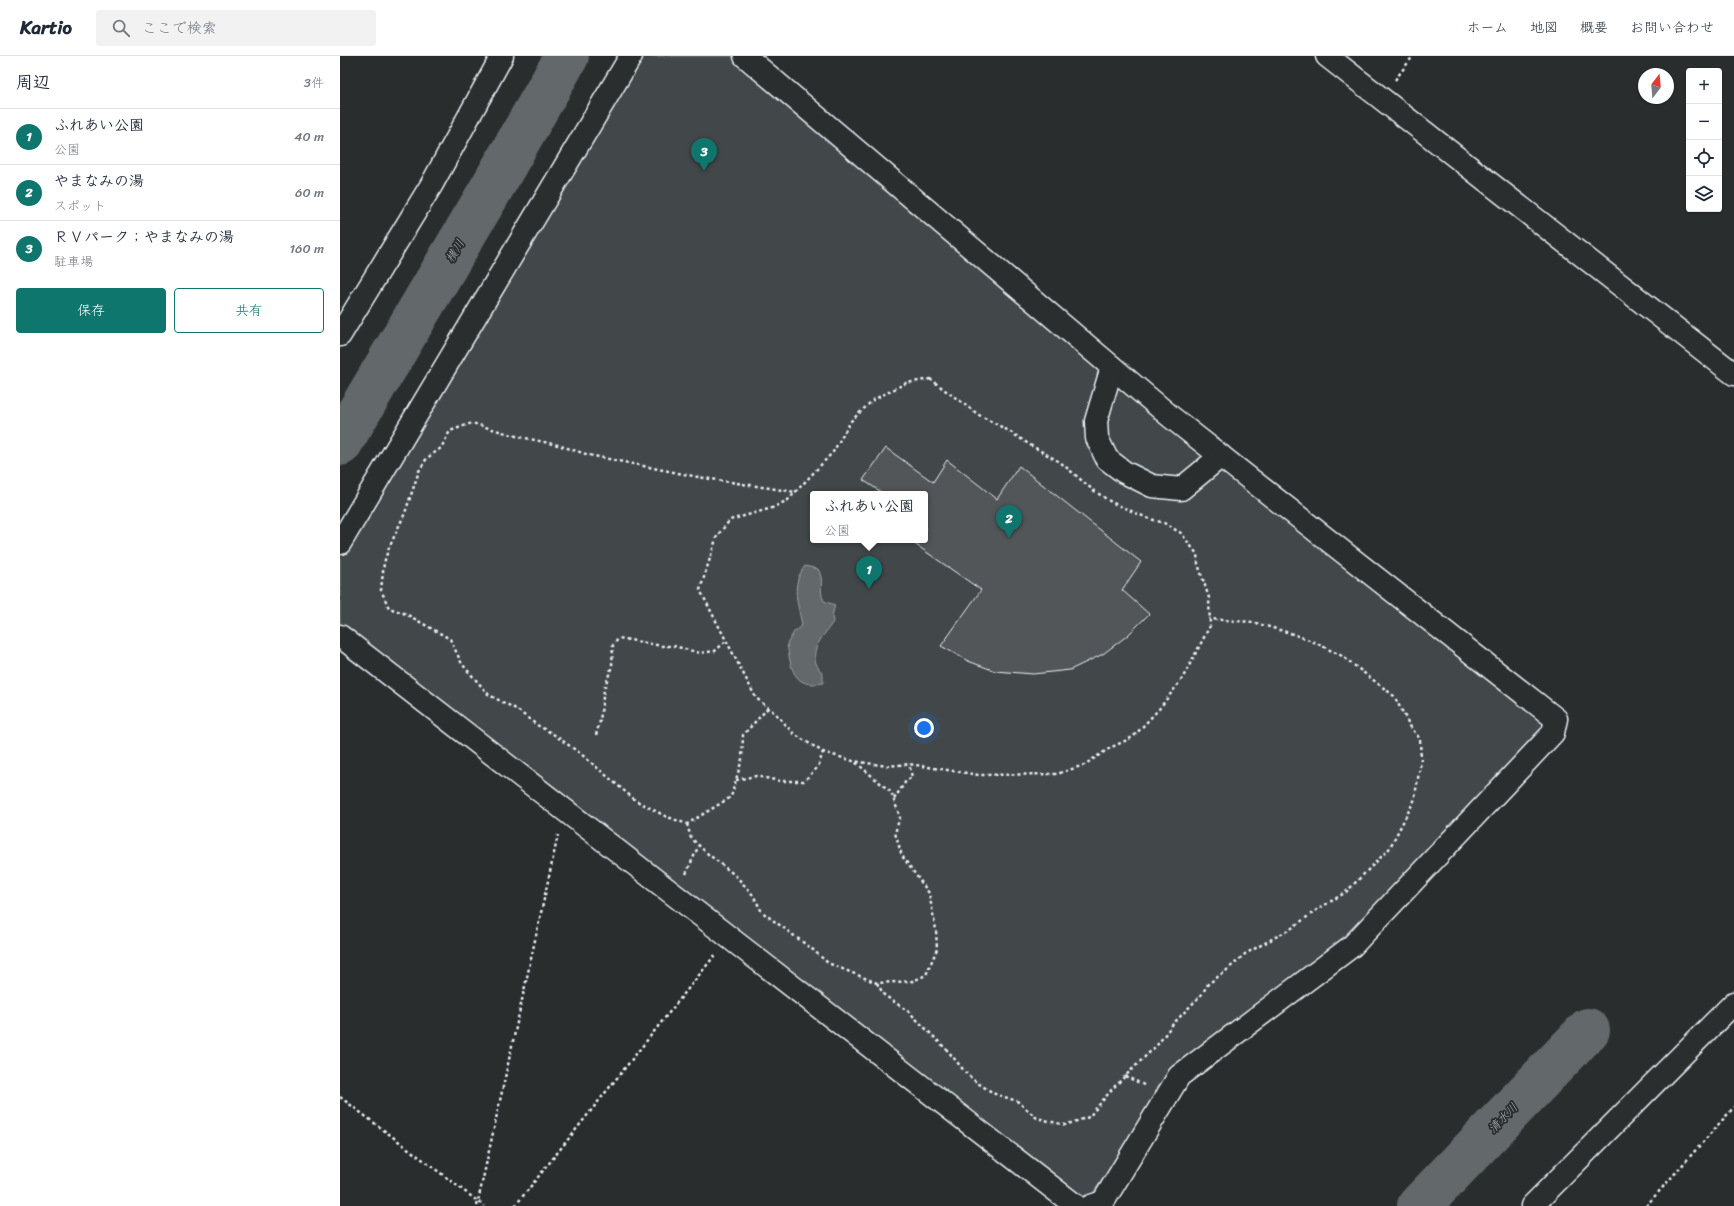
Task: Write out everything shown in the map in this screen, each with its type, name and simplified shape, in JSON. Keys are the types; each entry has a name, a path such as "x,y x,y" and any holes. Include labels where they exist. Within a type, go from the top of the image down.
{"street":[{"path":"340,335 432,184 502,56"},
{"path":"340,543 631,56"},
{"path":"746,56 1170,417 1556,719 1553,733 1352,946 1179,1076 1104,1202 1091,1206"},
{"path":"1327,56 1734,374"},
{"path":"1112,367 1096,421 1097,438 1107,459 1124,472 1152,486 1181,489 1221,456"},
{"path":"340,636 1076,1206"},
{"path":"1532,1206 1734,1003"}],"path":[{"path":"1381,98 1413,56"},
{"path":"930,379 979,415 1009,431 1060,462 1093,490 1111,502 1147,518 1164,523 1182,533 1197,554 1198,564 1209,598 1209,619 1210,626 1182,679 1159,709 1133,736 1084,765 1057,774 979,775 909,764 887,766 853,761 823,752 794,734 756,698 700,590 717,536 730,520 772,508 788,500 833,452 852,421 873,400 906,383 930,379"},
{"path":"795,492 698,477 589,455 558,445 516,436 472,423 450,431 441,448 427,458 419,471 406,513 388,550 384,563 381,590 389,608 406,614 450,640 462,664 489,695 516,709 537,725 553,734 581,754 636,800 665,816 686,824 691,838 736,876 753,895 762,912 812,949 828,963 877,983 913,981 926,975 936,949 936,930 929,893 902,856 895,833 900,817 891,792 853,761"},
{"path":"877,983 884,995 909,1012 948,1051 966,1073 976,1082 996,1094 1017,1101 1037,1118 1064,1125 1089,1117 1113,1088 1158,1044 1172,1025 1202,994 1208,984 1245,954 1292,928 1315,911 1346,892 1389,849 1414,802 1422,761 1420,739 1410,726 1394,696 1361,669 1342,656 1290,633 1252,622 1209,619"},
{"path":"596,734 600,721 604,689 612,666 613,646 619,638 662,646 674,646 700,653 715,651 726,640"},
{"path":"686,824 731,797 742,759 743,735 768,708"},
{"path":"736,780 756,776 780,781 804,781 818,767 823,752"},
{"path":"894,800 906,781 912,777 909,764"},
{"path":"477,1206 564,809"},
{"path":"674,894 686,874 699,846"},
{"path":"514,1206 729,938"},
{"path":"1125,1076 1142,1085 1152,1088"},
{"path":"340,1097 484,1206"},
{"path":"1646,1206 1734,1107"}],"shaded area":[{"path":"631,56 748,56 1556,719 1330,962 1179,1076 1083,1206 340,636 340,543"},
{"path":"805,566 818,569 821,577 822,597 824,601 835,605 832,616 833,622 820,640 815,653 815,659 823,674 823,683 805,683 799,680 792,668 787,644 794,632 802,625 797,602 796,587 800,573"}],"building":[{"path":"886,448 933,482 947,460 997,499 1019,466 1141,562 1122,590 1149,614 1128,635 1103,654 1070,670 1033,674 995,671 968,661 941,646 981,590 913,543 928,543 928,491 880,491 863,480"}],"waterway":[{"name":"横川","path":"340,444 490,191 567,56"},
{"name":"清水川","path":"1419,1206 1588,1030"}],"place":[{"name":"ＲＶパーク；やまなみの湯","path":"704,171"},
{"name":"やまなみの湯","path":"1009,538"},
{"name":"ふれあい公園","path":"869,589"}]}
